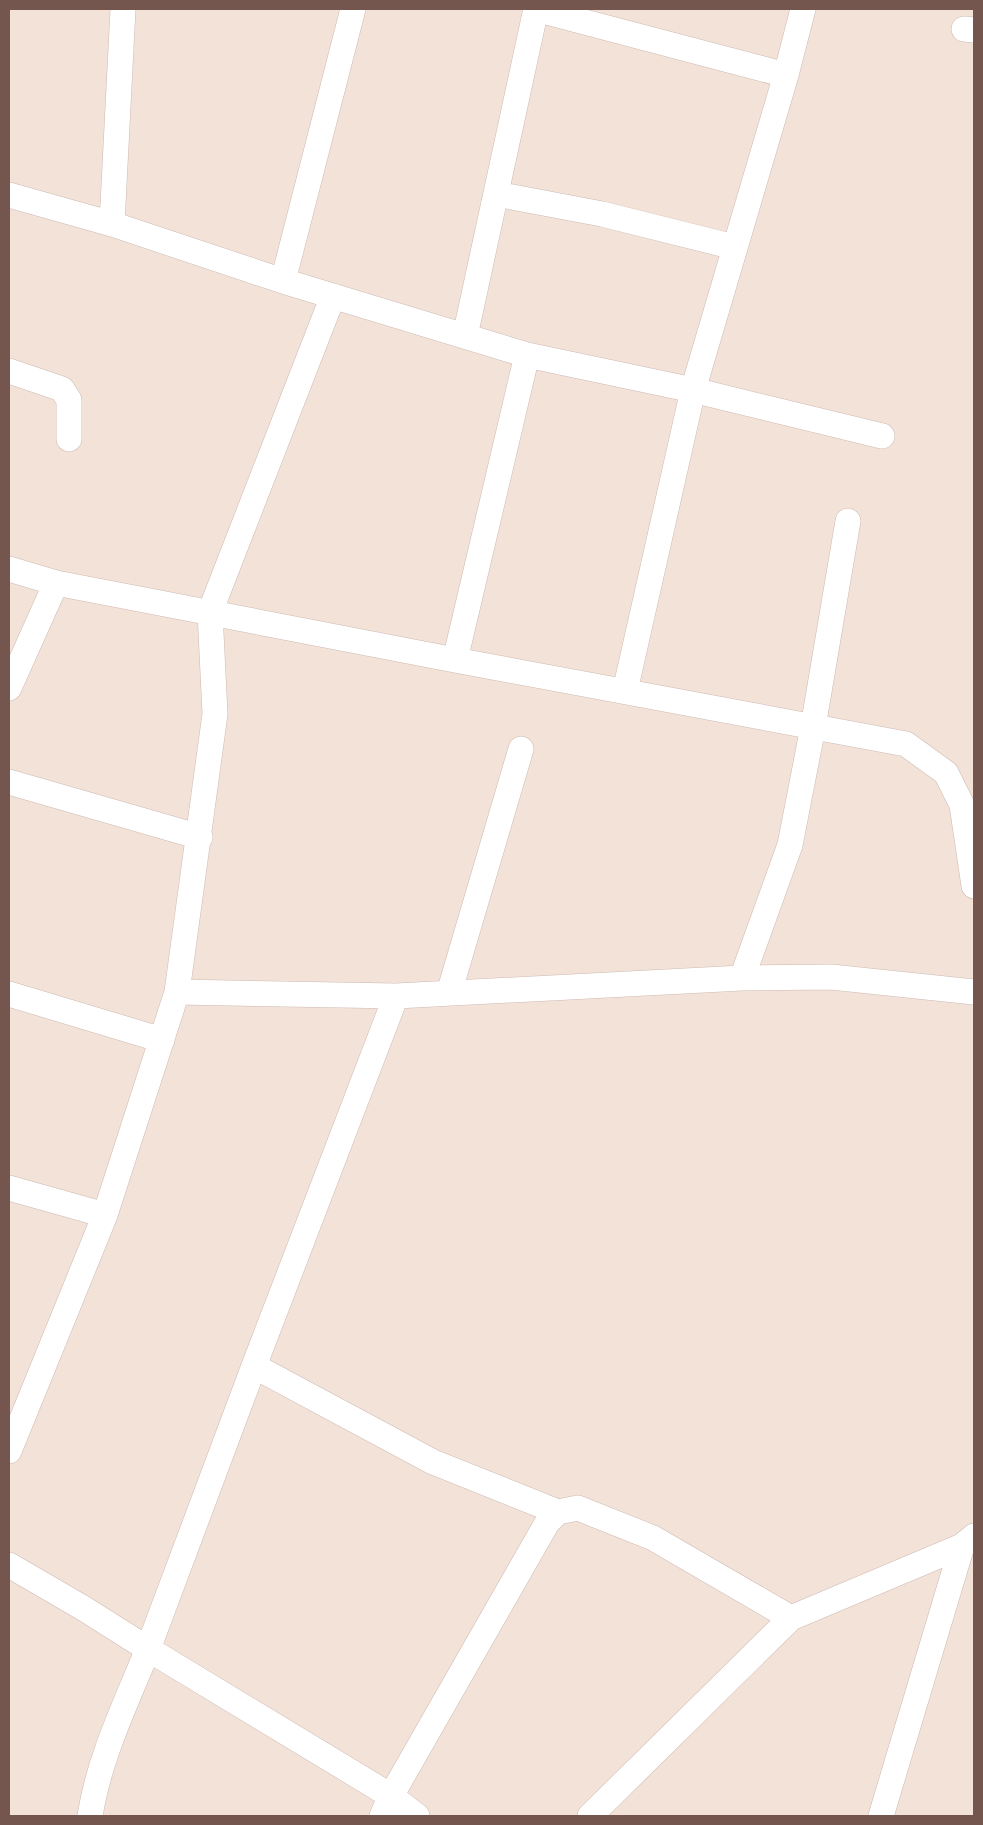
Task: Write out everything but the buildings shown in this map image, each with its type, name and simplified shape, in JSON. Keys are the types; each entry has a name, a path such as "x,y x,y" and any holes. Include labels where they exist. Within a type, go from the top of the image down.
{"street":[{"path":"112,224 124,9"},
{"path":"283,281 353,9"},
{"path":"465,336 536,9 786,75"},
{"path":"625,690 693,390 786,75 803,9"},
{"path":"496,194 602,214 734,247"},
{"path":"9,195 112,224 283,281 527,355 693,390 882,436"},
{"path":"9,1451 105,1215 177,992 216,714 210,612 333,296"},
{"path":"455,660 527,355"},
{"path":"9,371 62,389 69,400 69,439"},
{"path":"742,978 790,845 813,727 848,521"},
{"path":"9,569 56,583 906,744 946,773 962,805 974,886"},
{"path":"9,688 56,583"},
{"path":"449,993 521,749"},
{"path":"9,782 200,837"},
{"path":"177,992 396,996 742,978 831,976 974,992"},
{"path":"9,994 162,1040"},
{"path":"90,1816 93,1796 110,1742 148,1649 396,996"},
{"path":"9,1188 105,1215"},
{"path":"254,1366 432,1462 558,1512 578,1508 652,1538 790,1618"},
{"path":"386,1806 547,1523 558,1512"},
{"path":"590,1816 790,1618 968,1541"},
{"path":"882,1816 968,1541"},
{"path":"9,1565 148,1649 386,1806 417,1816"}],"shaded area":[{"path":"9,9 974,9 974,1816 9,1816"}]}
